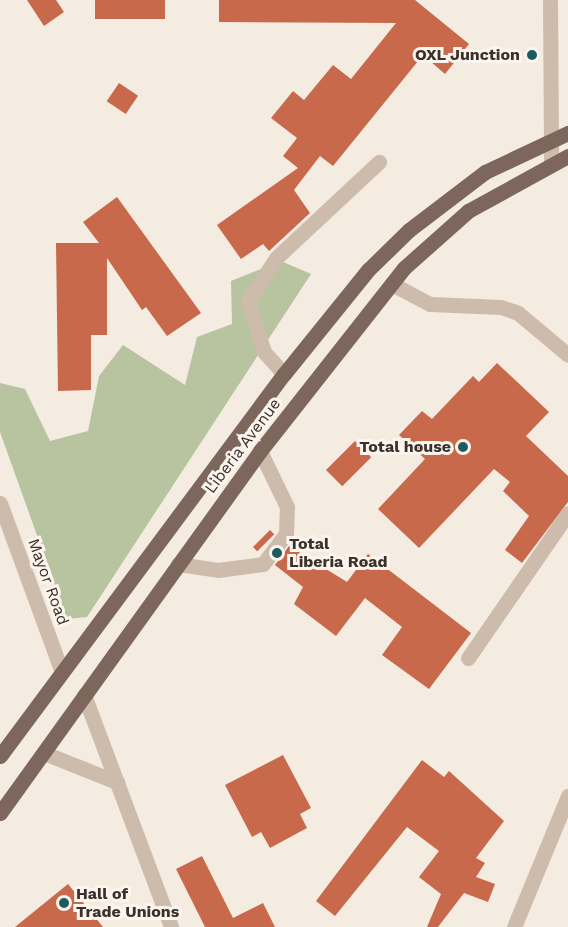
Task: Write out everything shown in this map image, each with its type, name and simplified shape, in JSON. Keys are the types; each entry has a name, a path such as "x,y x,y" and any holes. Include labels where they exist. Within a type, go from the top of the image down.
{"main road":[{"name":"Liberia Avenue","path":"0,756 284,374 368,270 409,230 485,172 550,139 568,133"},
{"name":"Liberia Avenue","path":"0,813 260,451 392,284 468,211 551,162 568,156"}],"street":[{"path":"550,0 551,162"},
{"path":"284,374 264,352 248,302 276,258 379,162"},
{"path":"392,284 430,304 501,307 518,313 568,355"},
{"path":"178,564 218,570 263,564 286,534 287,507 260,451"},
{"name":"Mayor Road","path":"0,503 62,672"},
{"path":"468,658 568,513"},
{"path":"84,695 171,927"},
{"path":"44,753 117,782"},
{"path":"514,927 568,796"}],"green space":[{"path":"281,261 311,274 87,617 67,619 0,432 0,383 25,389 50,441 88,431 99,376 123,345 185,385 197,337 232,324 231,281"}],"building":[{"path":"27,0 56,0 64,12 44,26"},
{"path":"95,0 165,0 165,19 95,19"},
{"path":"219,0 415,0 469,44 445,74 423,55 333,166 320,156 294,190 310,213 269,251 263,244 241,259 217,225 298,168 283,156 297,138 271,118 293,91 304,100 333,65 351,79 396,23 219,22"},
{"path":"119,83 138,96 126,114 107,101"},
{"path":"117,197 201,313 167,336 146,307 142,310 107,258 107,335 91,335 91,390 58,391 56,243 99,243 83,222"},
{"name":"Total house","path":"497,363 549,412 526,436 568,476 568,502 522,563 505,550 529,516 503,491 510,482 494,469 419,548 378,509 425,459 399,435 422,411 432,419 473,376 479,382"},
{"path":"355,441 371,457 342,486 326,470"},
{"path":"270,530 274,534 257,551 253,547"},
{"path":"289,546 347,582 368,554 471,633 429,689 382,655 402,627 365,598 336,636 294,604 303,587 275,565"},
{"path":"283,755 311,808 300,814 307,828 270,848 261,832 252,837 225,785"},
{"path":"422,760 444,777 449,771 504,821 476,858 485,863 476,877 495,884 488,902 464,893 438,927 427,927 441,894 419,877 439,851 407,827 335,916 316,901"},
{"path":"202,856 233,918 263,903 275,927 205,927 176,869"},
{"name":"Hall of Trade Unions","path":"68,884 103,927 15,927"}],"place":[{"name":"OXL Junction","path":"532,55"},
{"name":"Total house","path":"463,447"},
{"name":"Total Liberia Road","path":"277,553"},
{"name":"Hall of Trade Unions","path":"64,903"}]}
